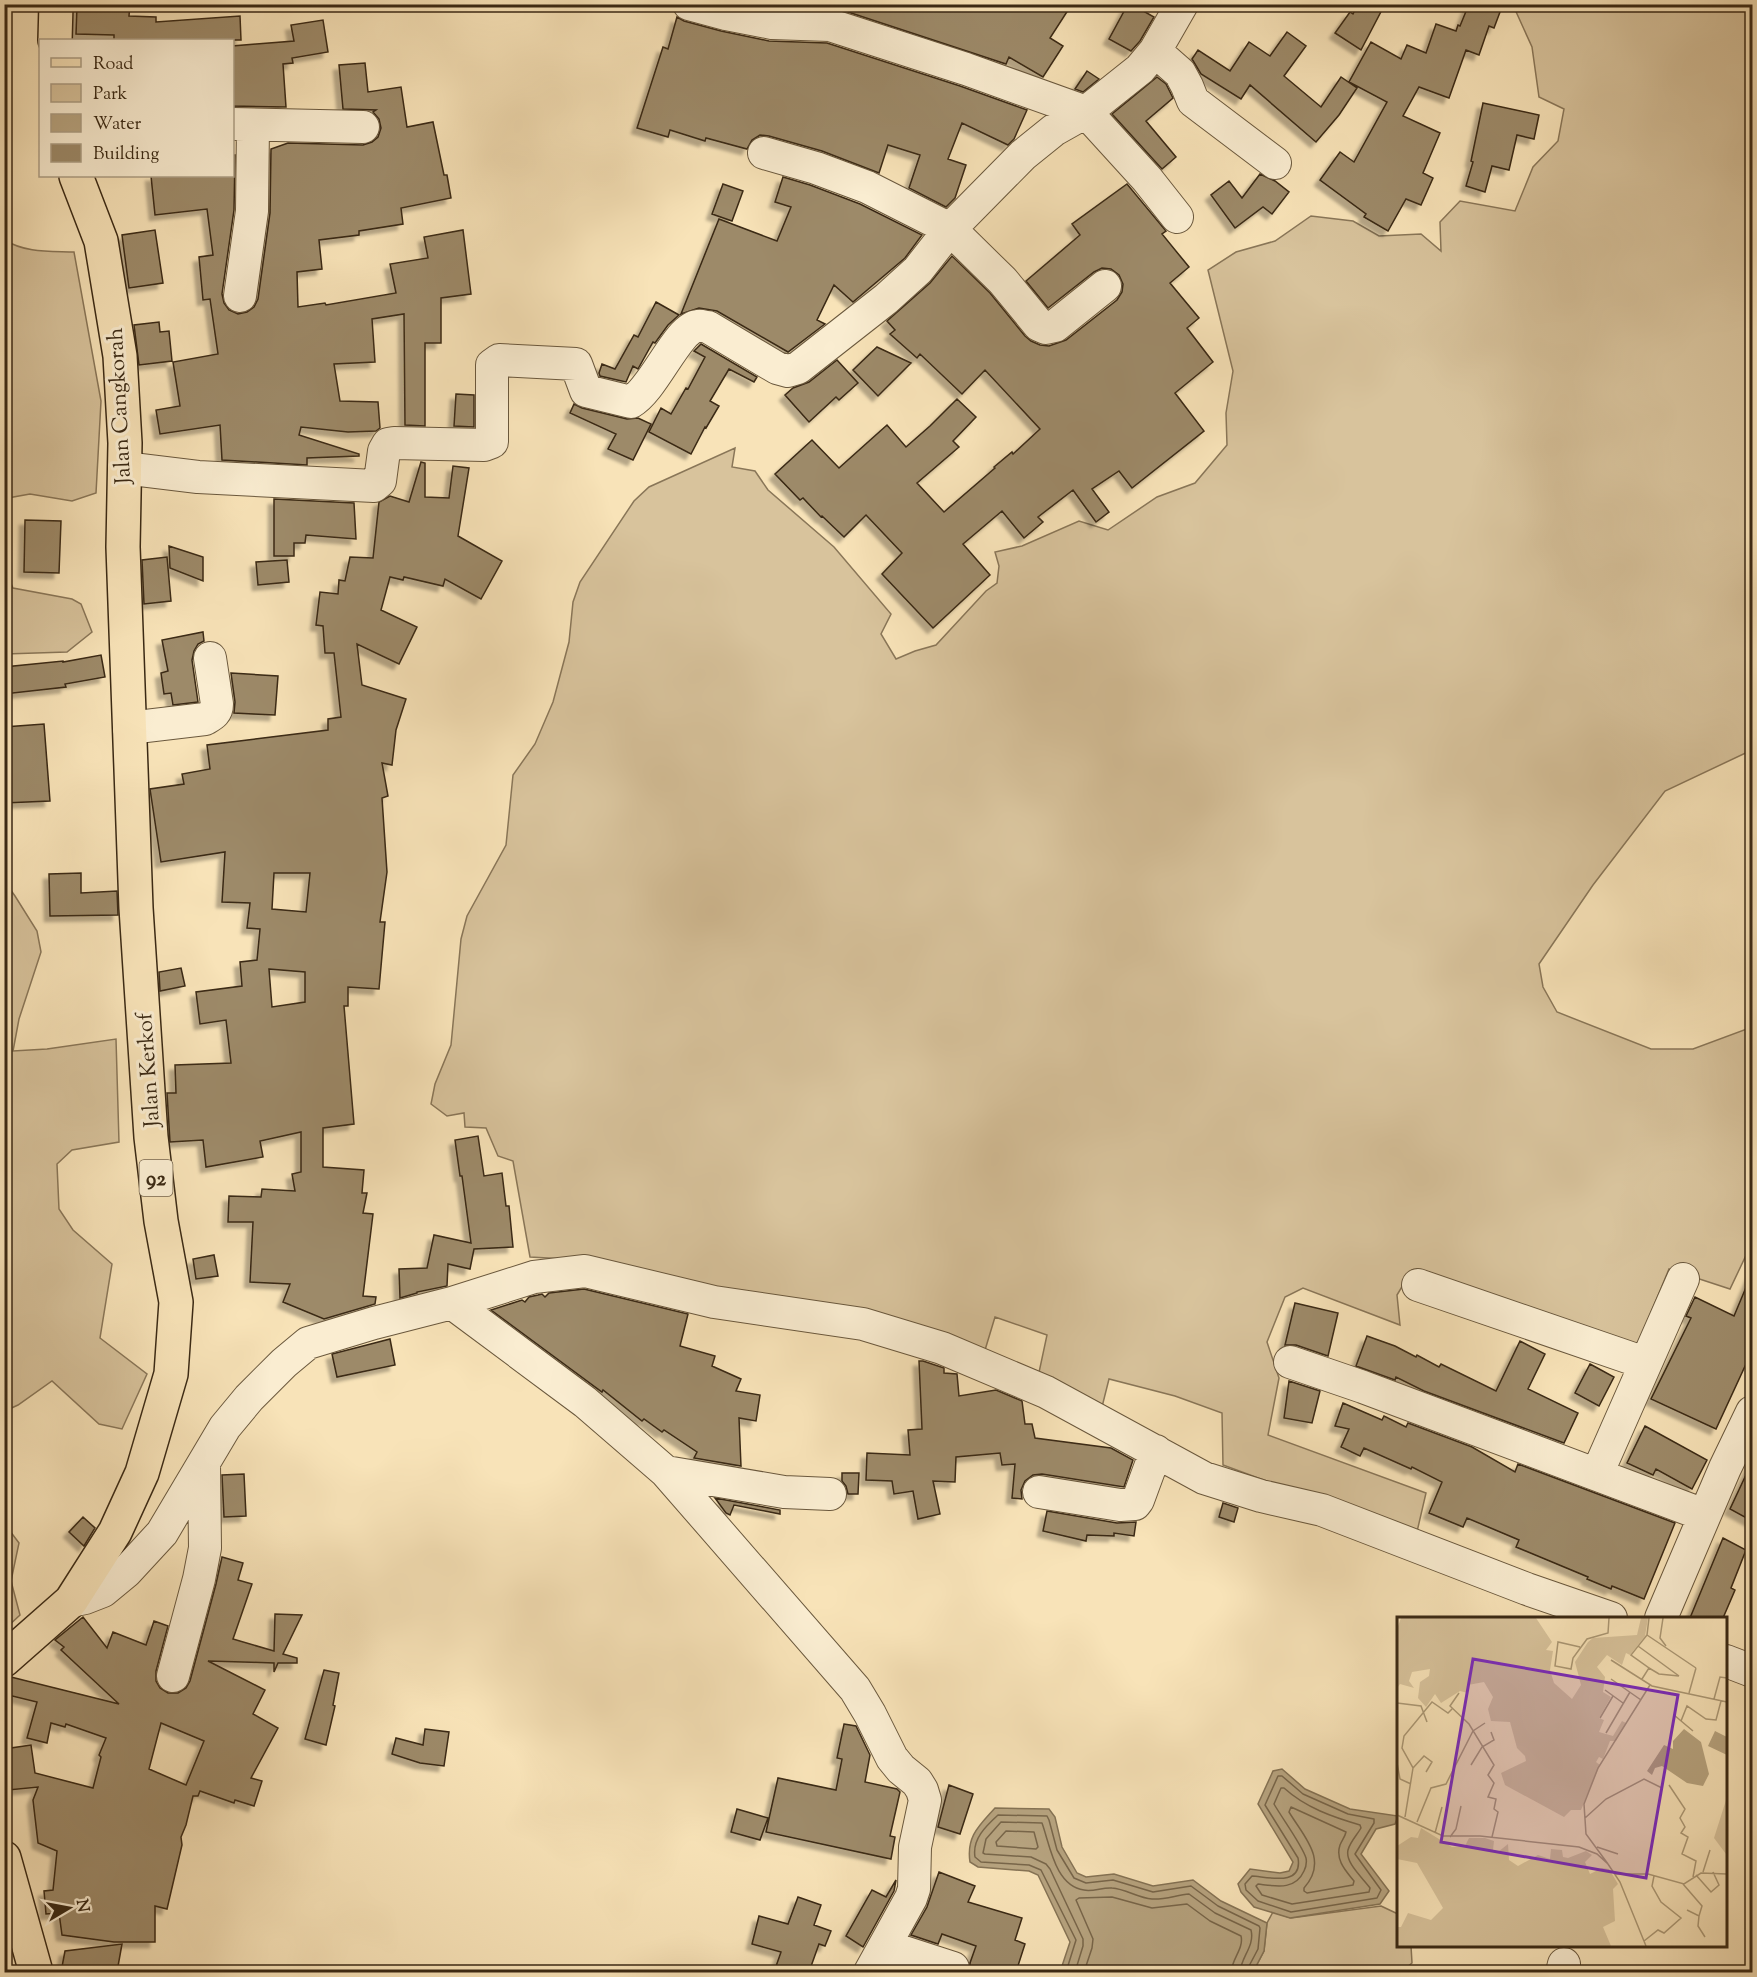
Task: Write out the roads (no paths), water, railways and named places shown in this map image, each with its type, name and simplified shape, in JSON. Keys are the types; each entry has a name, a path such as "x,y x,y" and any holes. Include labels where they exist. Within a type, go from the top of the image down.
{"main road":[{"path":"55,39 56,4"},
{"name":"Jalan Cangkorah","path":"76,177 101,241 120,356 125,443 123,547 126,641"},
{"name":"Jalan Kerkof","path":"4,1660 71,1600 115,1532 142,1473 171,1374 176,1302 161,1221 151,1137 136,908 126,641"},
{"path":"4,1858 36,1972"}],"street":[{"path":"689,4 772,23 830,24 1086,112 1147,179 1177,217"},
{"path":"124,468 198,477 374,486 380,481 384,451 388,444 484,445 492,441 492,365 499,360 576,364 586,391 631,402 656,376 686,331 697,326 708,327 777,368 788,371 798,368 910,278 950,229 1023,154 1054,130 1086,112 1140,69 1155,51 1182,4"},
{"path":"1155,51 1180,73 1197,106 1275,163"},
{"path":"240,296 252,211 243,124 363,127"},
{"path":"764,153 816,168 867,187 950,229 1002,281 1039,325 1046,328 1055,326 1105,286"},
{"path":"129,728 205,719 214,714 217,704 210,658"},
{"path":"71,1600 85,1598 103,1591 126,1572 162,1533 225,1427 249,1398 308,1343 452,1303 534,1277 585,1271 714,1302 863,1324 942,1347 1046,1392 1204,1478 1262,1496 1322,1510 1527,1589 1608,1617"},
{"path":"1597,1474 1683,1279"},
{"path":"1418,1285 1645,1363"},
{"path":"452,1303 585,1402 666,1472 855,1689 892,1758 917,1782 925,1800 915,1847 914,1889 877,1959 952,1968"},
{"path":"1290,1362 1704,1515"},
{"path":"1661,1617 1704,1515 1752,1412"},
{"path":"1039,1492 1120,1505 1135,1504 1156,1451"},
{"path":"172,1676 199,1579 205,1548 204,1465"},
{"path":"666,1472 784,1492 830,1494"},
{"path":"1727,1662 1752,1671"}],"water":[{"path":"1282,1769 1305,1789 1350,1809 1397,1816 1395,1824 1376,1829 1361,1854 1389,1891 1380,1904 1290,1918 1254,1907 1241,1892 1238,1884 1250,1869 1280,1873 1289,1871 1293,1862 1258,1804 1273,1771"},
{"path":"995,1808 1049,1809 1055,1817 1062,1847 1077,1873 1086,1877 1114,1874 1153,1886 1193,1880 1221,1901 1267,1923 1264,1951 1253,1972 1059,1972 1070,1942 1038,1875 1029,1871 978,1867 970,1862 972,1838"}]}
